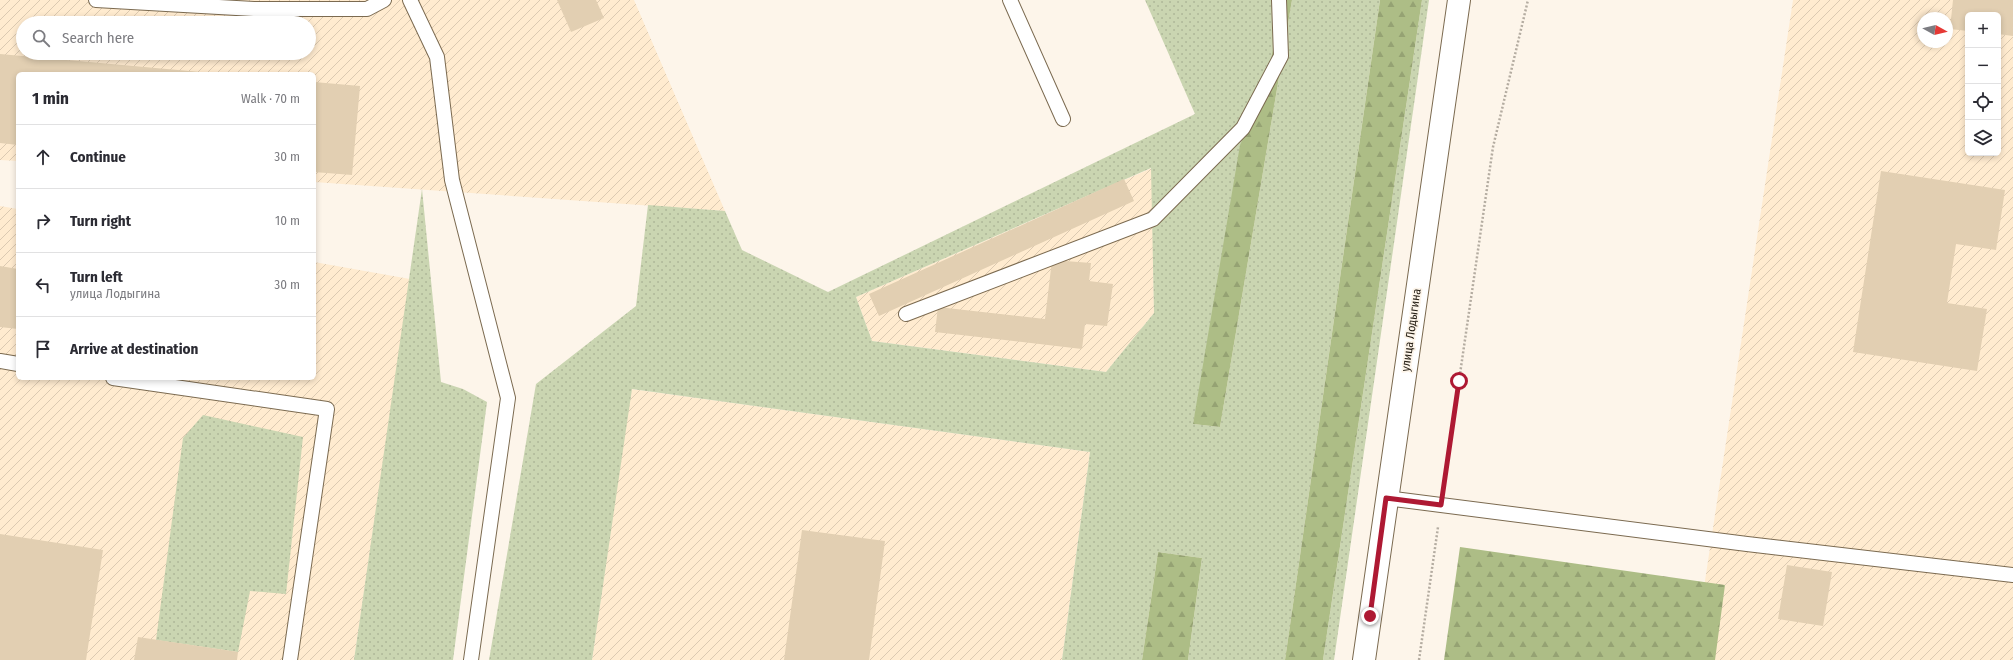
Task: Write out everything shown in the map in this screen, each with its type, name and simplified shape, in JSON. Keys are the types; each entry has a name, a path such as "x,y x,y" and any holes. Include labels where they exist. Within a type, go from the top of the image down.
{"main road":[{"name":"улица Лодыгина","path":"1364,660 1386,498 1459,0"}],"lane":[{"path":"96,0 254,9 366,9 384,0"},
{"path":"410,0 437,57 452,180 508,398 471,660"},
{"path":"1010,0 1063,119"},
{"path":"906,314 1153,219 1243,128 1281,56 1279,0"},
{"path":"0,361 16,364"},
{"path":"127,380 327,409 290,660"},
{"path":"1386,498 1747,544 2013,575"}],"path":[{"path":"1419,660 1493,147 1528,0"}],"shaded area":[{"path":"0,0 634,0 725,211 316,182 316,72 16,72 16,161 0,160"},
{"path":"1793,0 2013,0 2013,660 1693,660"},
{"path":"1152,168 1154,313 1106,372 872,341 856,297"},
{"path":"0,206 16,209 16,380 316,380 316,262 410,279 354,660 0,660"},
{"path":"631,389 1090,452 1062,660 592,660"}],"green space":[{"path":"1145,0 1276,0 1276,29 1267,85 1193,424 1220,427 1292,0 1380,0 1285,660 1188,660 1202,558 1158,552 1142,660 1062,660 1090,452 632,389 592,660 489,660 536,384 636,306 648,205 725,211 742,250 828,292 1195,114","holes":["1151,168 1154,313 1106,372 872,341 856,297"]},
{"path":"1276,0 1292,0 1220,427 1193,424 1240,145 1267,85 1276,29"},
{"path":"1380,0 1422,0 1323,660 1285,660"},
{"path":"1422,0 1429,0 1334,660 1323,660"},
{"path":"422,189 441,382 463,389 487,402 453,660 354,660"},
{"path":"203,415 303,437 286,594 250,591 238,652 156,640 183,438"},
{"path":"1460,547 1725,585 1715,660 1444,660"},
{"path":"1158,552 1202,558 1188,660 1142,660"}],"building":[{"path":"557,0 596,0 604,18 571,32"},
{"path":"1953,0 2013,0 2013,36 2001,34 2001,12 1965,12 1965,31 1953,29 1953,12 1952,12"},
{"path":"0,54 16,55 16,60 67,60 200,72 16,72 16,145 0,143"},
{"path":"316,82 360,86 352,175 316,172"},
{"path":"1881,171 2005,190 1996,250 1956,244 1947,303 1987,309 1977,371 1853,352"},
{"path":"1124,179 1134,201 879,316 869,294"},
{"path":"1052,260 1091,263 1089,281 1113,284 1107,326 1085,324 1082,349 935,332 938,307 1045,319"},
{"path":"0,266 16,269 16,329 0,327"},
{"path":"802,530 885,541 869,660 784,660"},
{"path":"0,534 103,550 86,660 0,660"},
{"path":"1787,565 1832,572 1823,626 1778,619"},
{"path":"138,637 238,652 237,660 134,660"}],"route":[{"path":"1370,616 1386,498 1441,505 1459,381"}]}
